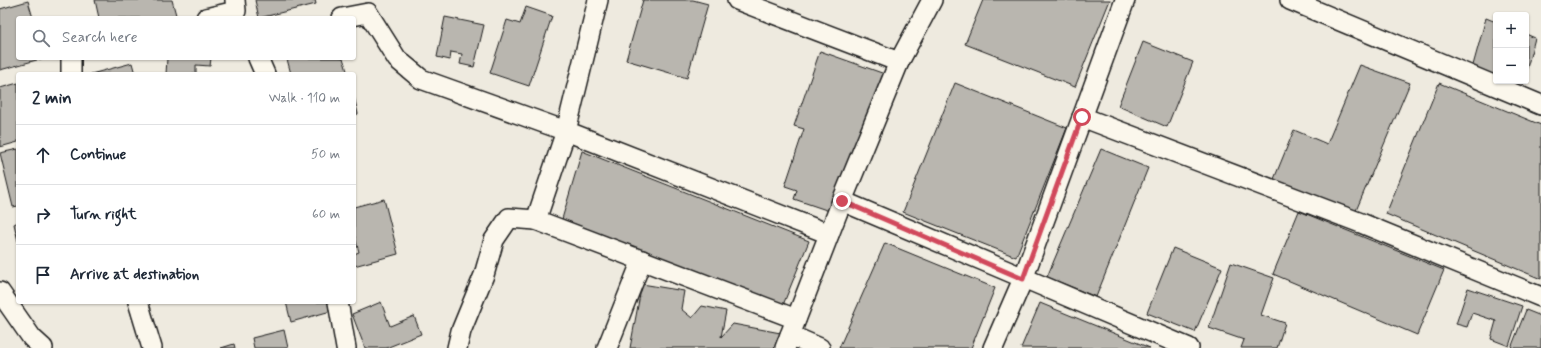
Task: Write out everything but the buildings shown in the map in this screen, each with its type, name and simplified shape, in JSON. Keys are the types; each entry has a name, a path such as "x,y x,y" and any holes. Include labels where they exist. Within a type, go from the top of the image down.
{"street":[{"path":"536,220 566,131 598,0"},
{"path":"737,0 899,62"},
{"path":"791,334 842,201 899,62 932,0"},
{"path":"994,348 1023,279 1125,0"},
{"path":"1290,0 1541,105"},
{"path":"346,16 367,6 397,59 421,79 566,131 829,234"},
{"path":"214,16 237,10"},
{"path":"71,60 71,72"},
{"path":"259,60 264,72"},
{"path":"1082,117 1361,223 1541,297"},
{"path":"842,201 1023,279 1189,348"},
{"path":"457,348 461,331 484,275 494,240 508,218 536,220 642,260 820,348"},
{"path":"608,348 642,260"},
{"path":"0,292 32,338 43,348"},
{"path":"139,304 152,348"},
{"path":"338,304 346,348"}],"route":[{"path":"842,201 1023,279 1082,117"}]}
